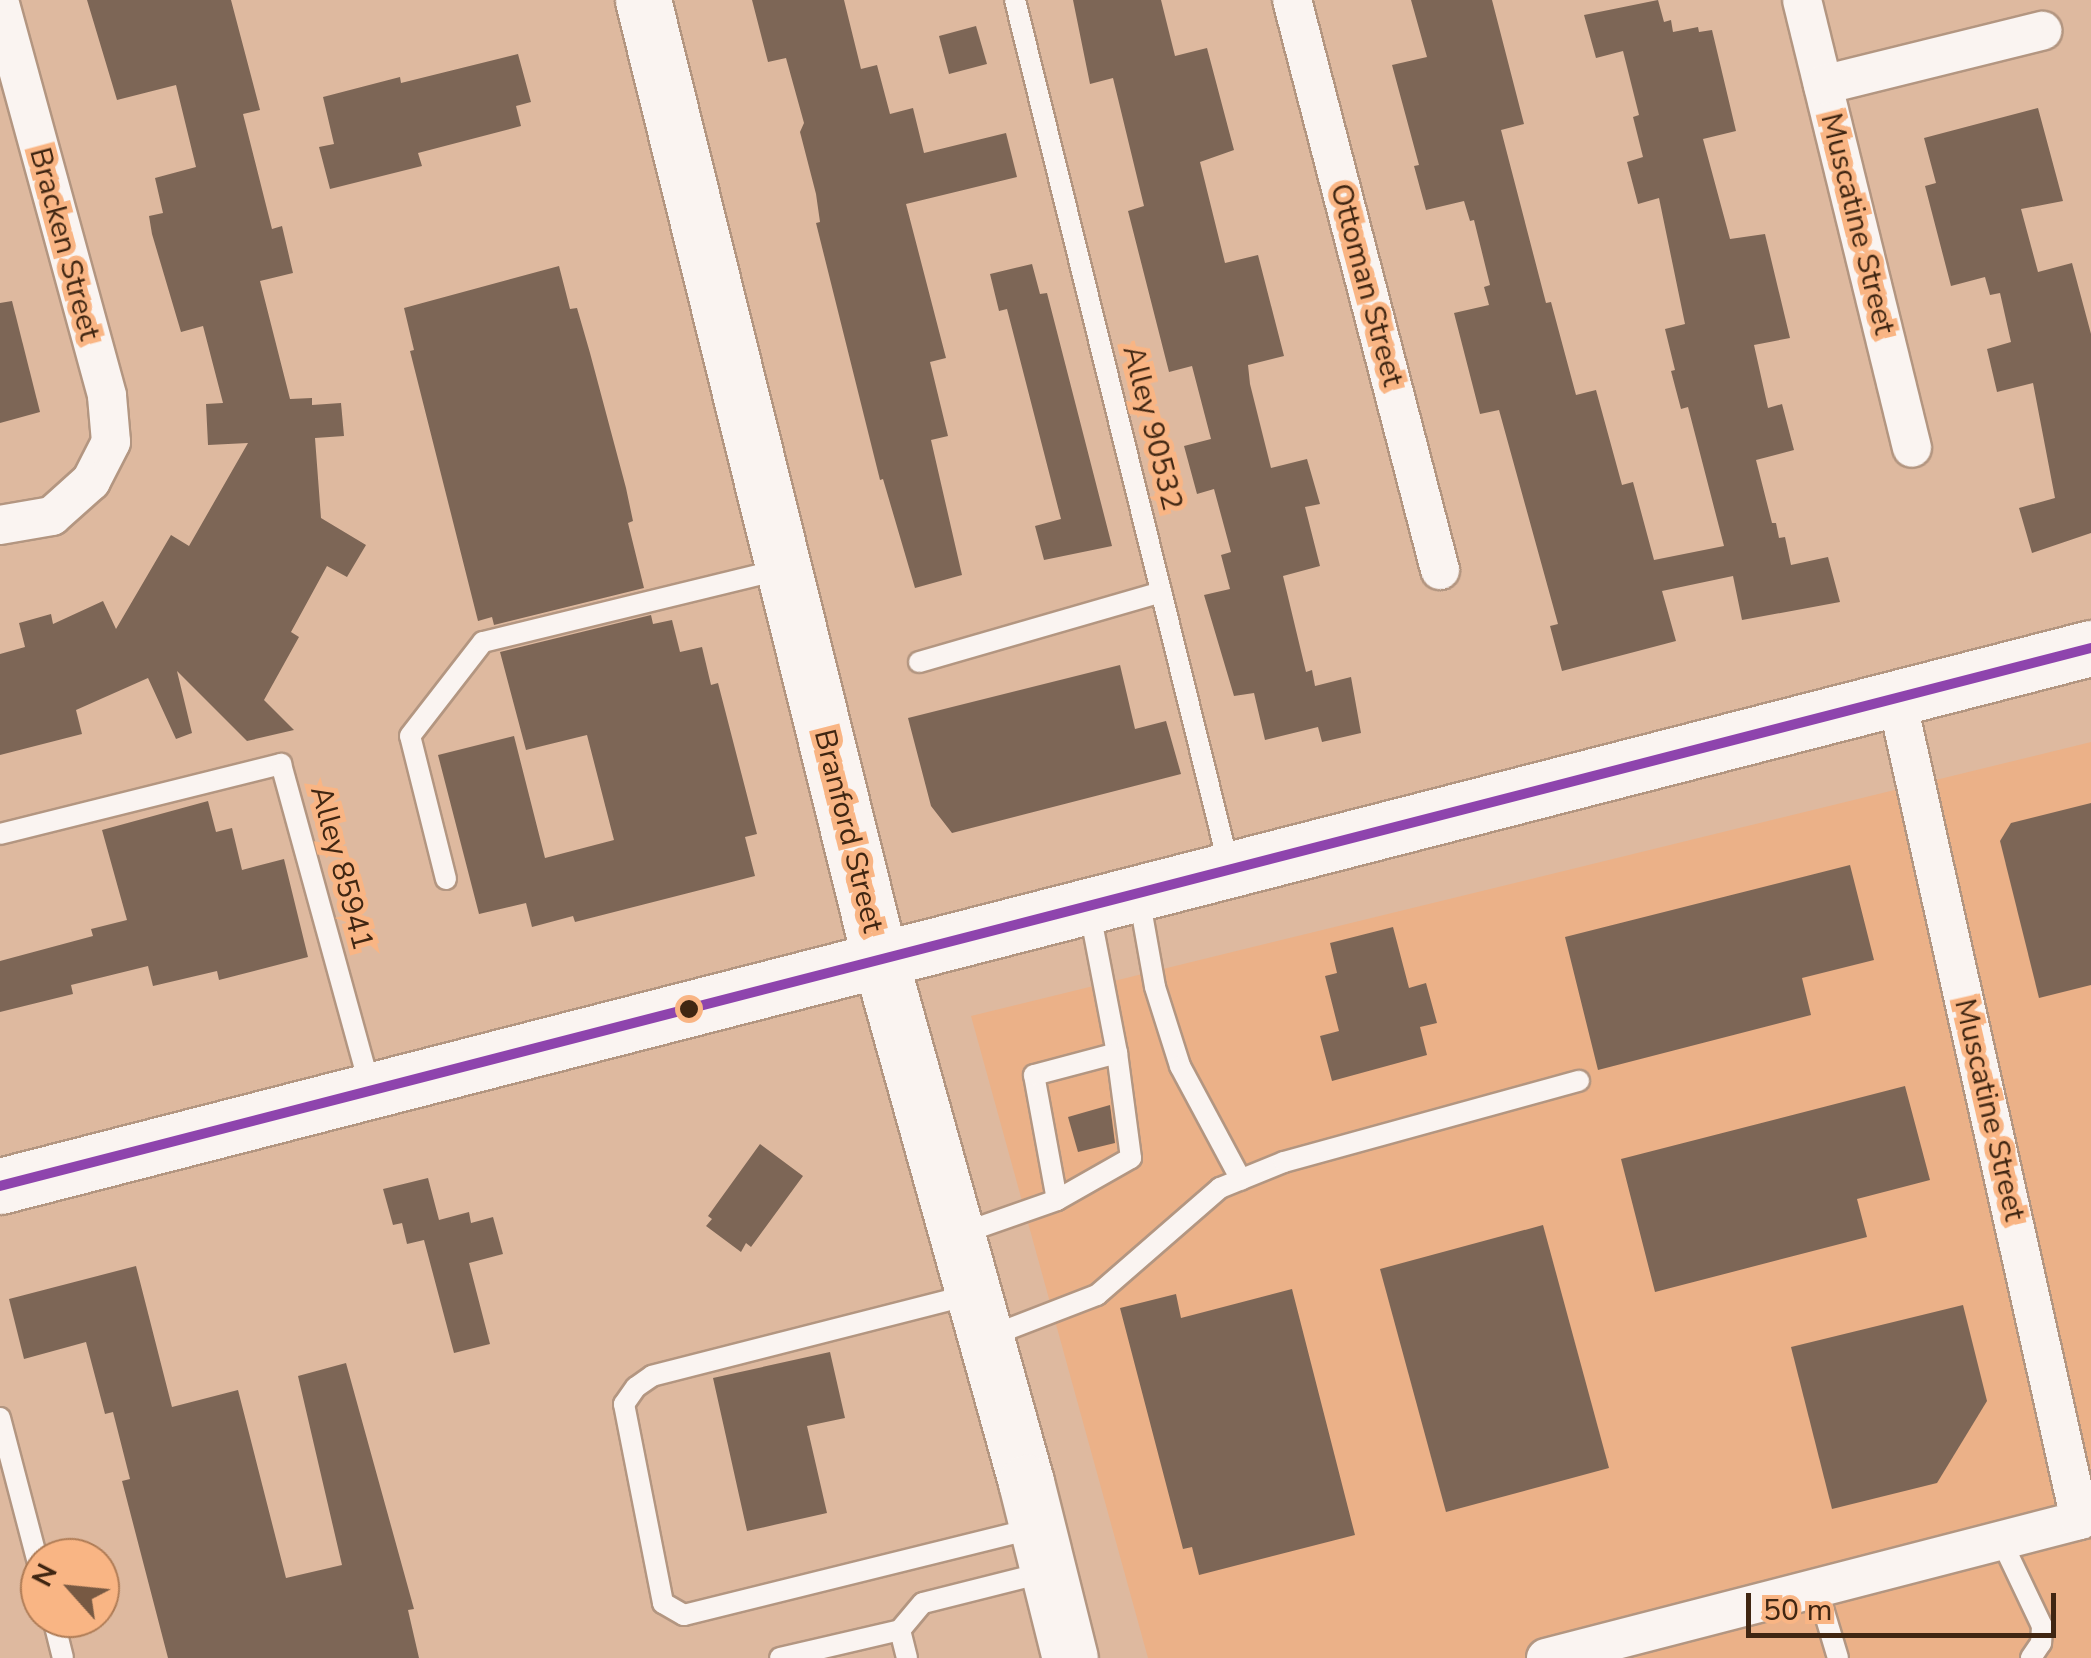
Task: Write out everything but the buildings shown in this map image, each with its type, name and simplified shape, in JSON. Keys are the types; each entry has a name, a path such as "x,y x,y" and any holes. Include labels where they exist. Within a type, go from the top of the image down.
{"main road":[{"name":"Branford Street","path":"644,0 880,959 1070,1658"},
{"path":"0,1186 2091,648"}],"street":[{"name":"Ottoman Street","path":"1292,0 1440,570"},
{"name":"Muscatine Street","path":"1802,0 1912,448"},
{"name":"Bracken Street","path":"0,4 108,396 111,442 91,482 52,516 0,525"},
{"path":"1823,85 2042,32"},
{"name":"Muscatine Street","path":"1898,700 2085,1522"},
{"path":"1566,1656 2001,1540 2085,1522"}],"lane":[{"name":"Alley 90532","path":"1016,0 1230,871"},
{"path":"446,878 410,736 484,642 783,568"},
{"path":"920,662 1162,592"},
{"name":"Alley 85941","path":"0,834 281,764 371,1092"},
{"path":"958,1235 1058,1200 1131,1158 1118,1053 1114,900"},
{"path":"1114,900 1155,987 1180,1066 1241,1180"},
{"path":"1058,1200 1034,1074 1118,1053"},
{"path":"1043,1549 684,1615 664,1602 624,1404 636,1387 652,1376 1098,1295 1220,1188 1284,1162 1580,1080"},
{"path":"0,1418 32,1538"},
{"path":"2001,1540 2042,1626 2042,1643 2031,1658"},
{"path":"780,1658 900,1630 923,1603 1043,1549"},
{"path":"1816,1588 1838,1658"},
{"path":"900,1630 907,1658"}],"shaded area":[{"path":"2091,742 2091,1658 1148,1658 971,1016"}],"transit line":[{"path":"0,1186 2091,648"}]}
